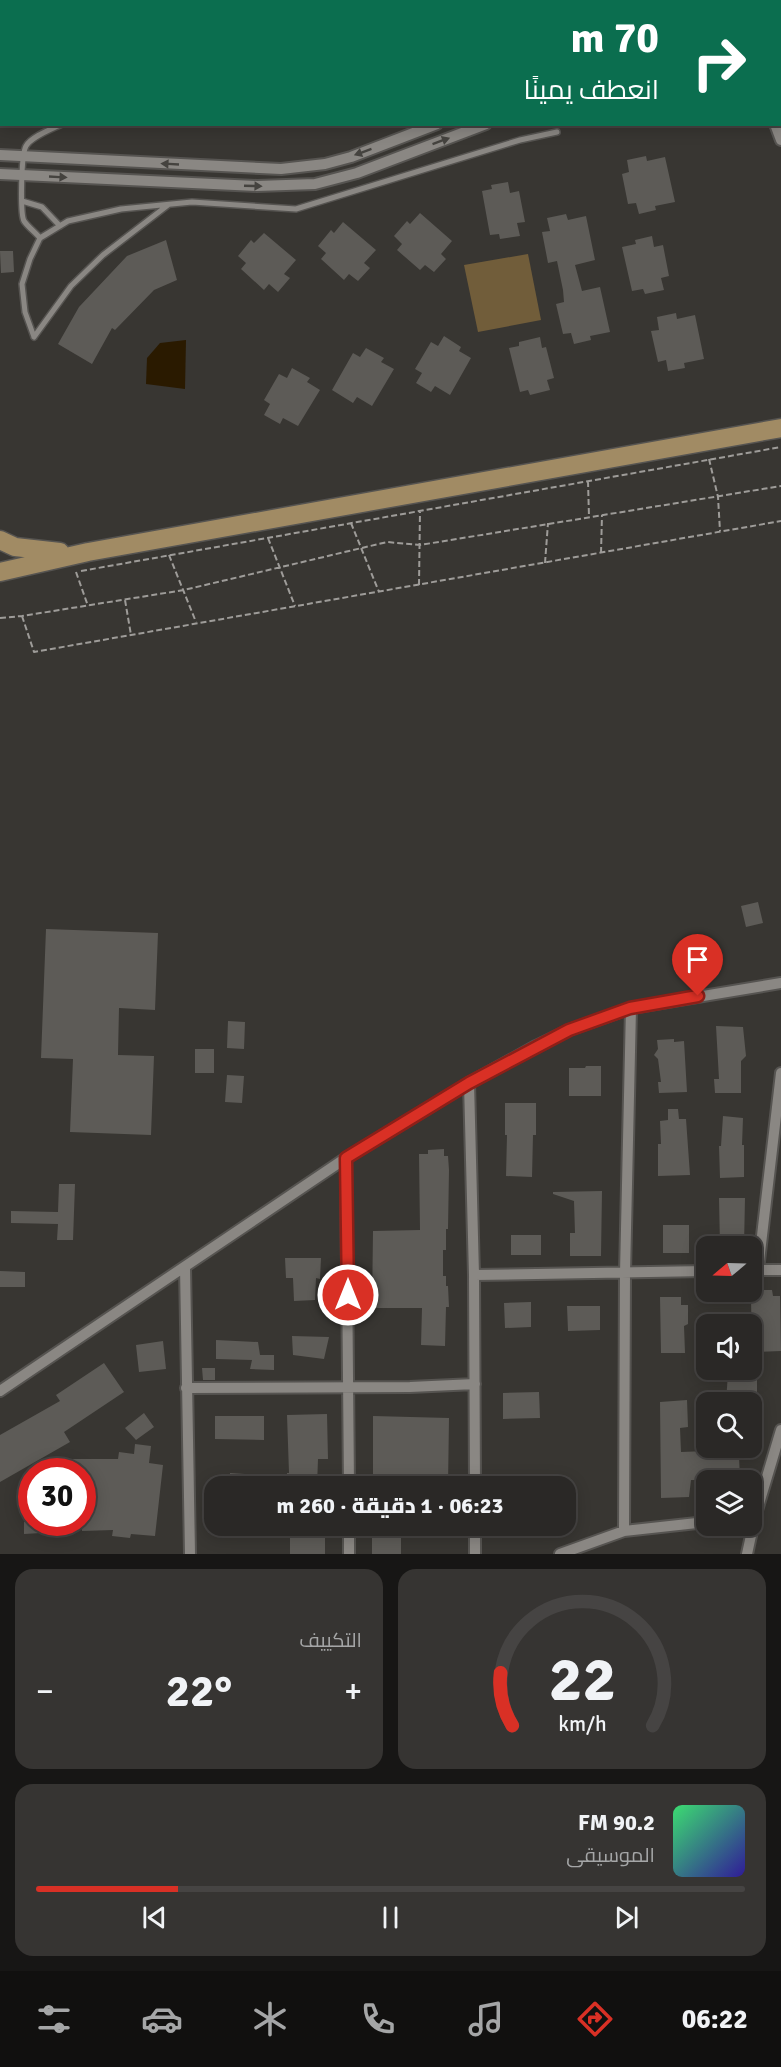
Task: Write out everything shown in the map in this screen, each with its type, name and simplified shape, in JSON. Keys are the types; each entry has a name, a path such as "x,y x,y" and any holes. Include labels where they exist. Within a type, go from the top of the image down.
{"main road":[{"path":"0,572 88,552 781,428"},
{"path":"0,540 15,547 49,552 88,552"}],"street":[{"path":"0,155 280,169 325,164 351,157 432,126"},
{"path":"0,174 257,186 315,184 357,173 481,126"},
{"path":"0,1391 346,1158 469,1083 569,1030 630,1008 781,982"},
{"path":"624,1531 625,1273 630,1008"},
{"path":"759,1236 781,1073"},
{"path":"469,1083 474,1275 475,1476"},
{"path":"346,1158 349,1476"},
{"path":"185,1267 190,1554"},
{"path":"762,1270 781,1270"},
{"path":"474,1275 696,1271"},
{"path":"186,1388 410,1387 475,1384"},
{"path":"762,1489 781,1430"},
{"path":"560,1554 624,1531 696,1523"},
{"path":"349,1536 349,1554"},
{"path":"475,1536 476,1554"},
{"path":"747,1554 750,1536"}],"lane":[{"path":"40,238 24,220 21,175 23,157 26,145 58,126"},
{"path":"170,204 103,255 71,286 34,338 25,312 22,284 40,238 68,221 121,209 170,204 192,202 297,209 520,140 558,132"},
{"path":"22,201 42,207 60,226"}],"path":[{"path":"67,573 781,447"},
{"path":"709,459 718,497 720,532"},
{"path":"588,481 589,517"},
{"path":"0,618 184,590 387,542 420,545 781,486"},
{"path":"419,585 420,511"},
{"path":"601,553 602,515"},
{"path":"22,616 34,652 781,521"},
{"path":"351,523 379,592"},
{"path":"545,562 548,524"},
{"path":"268,538 295,606"},
{"path":"169,555 196,624"},
{"path":"76,572 88,606"},
{"path":"125,600 131,635"}],"shaded area":[{"path":"528,254 541,320 478,332 464,265"},
{"path":"186,340 185,389 146,384 147,358 160,343"}],"building":[{"path":"646,156 647,161 665,157 675,202 655,206 656,210 639,214 636,203 628,204 622,174 629,172 627,160"},
{"path":"508,182 510,193 519,191 525,222 517,223 520,236 500,239 499,234 490,235 482,191 492,189 491,185"},
{"path":"420,213 452,241 441,254 446,259 434,272 425,265 420,270 397,250 402,244 394,236 407,221 410,224"},
{"path":"566,214 568,220 586,216 595,260 575,265 582,291 600,287 610,332 590,336 591,340 574,344 571,333 563,334 556,304 564,302 563,290 557,261 548,263 542,232 550,231 547,218"},
{"path":"343,222 376,250 364,263 370,268 358,281 349,274 344,280 321,259 326,253 318,246 331,230 334,233"},
{"path":"264,233 296,260 284,274 290,278 278,292 269,284 264,290 241,269 246,263 238,256 251,240 254,243"},
{"path":"652,236 654,247 663,245 669,276 661,278 664,290 645,294 643,289 632,291 622,247 636,244 635,240"},
{"path":"166,240 177,280 154,290 115,330 112,328 92,364 58,344 79,307 127,256"},
{"path":"0,251 13,251 14,272 1,273"},
{"path":"676,313 677,319 695,315 704,359 684,363 685,368 668,371 666,360 658,362 651,331 659,330 657,317"},
{"path":"444,336 461,347 459,351 471,358 450,395 435,386 431,392 416,383 422,373 415,369 431,342 438,346"},
{"path":"540,337 542,348 546,347 554,378 547,380 550,390 530,395 528,390 520,392 509,348 519,346 519,342"},
{"path":"366,348 384,358 381,362 394,369 372,406 357,397 353,403 332,390 353,353 360,357"},
{"path":"292,368 310,378 307,382 320,390 298,426 283,418 280,424 264,415 270,404 264,400 279,374 287,378"},
{"path":"758,902 763,923 746,927 741,906"},
{"path":"46,929 158,933 155,1010 119,1008 118,1055 154,1056 151,1135 70,1132 73,1059 41,1058"},
{"path":"228,1021 245,1022 244,1049 227,1048"},
{"path":"716,1026 743,1027 746,1056 741,1061 741,1093 715,1093 714,1079 719,1079"},
{"path":"674,1039 674,1042 684,1041 687,1092 659,1093 658,1082 661,1082 658,1059 654,1055 658,1049 657,1040"},
{"path":"195,1049 214,1049 214,1073 195,1073"},
{"path":"586,1066 601,1066 601,1096 569,1096 569,1068 585,1068"},
{"path":"227,1075 244,1076 242,1103 225,1102"},
{"path":"505,1103 536,1103 532,1177 506,1176"},
{"path":"668,1109 678,1109 679,1119 686,1119 690,1175 658,1176 658,1144 661,1144 660,1121 668,1120"},
{"path":"723,1116 743,1118 744,1177 720,1178 719,1146 721,1146"},
{"path":"444,1149 444,1156 448,1156 449,1170 448,1229 446,1229 446,1250 443,1250 443,1276 446,1276 446,1286 448,1286 449,1307 446,1307 445,1346 421,1345 422,1308 372,1308 373,1231 420,1230 419,1154 428,1154 428,1150"},
{"path":"59,1184 75,1184 73,1240 57,1240 58,1224 11,1223 11,1211 58,1212"},
{"path":"602,1191 601,1256 570,1256 570,1233 575,1233 574,1201 553,1194 553,1192"},
{"path":"719,1198 745,1198 744,1236 720,1236"},
{"path":"663,1225 689,1225 689,1253 663,1253"},
{"path":"511,1235 541,1235 541,1255 511,1255"},
{"path":"285,1258 321,1258 320,1279 316,1278 315,1300 294,1301 293,1278 286,1278"},
{"path":"0,1271 25,1272 25,1287 0,1287"},
{"path":"762,1290 772,1290 773,1296 780,1296 781,1351 762,1352 762,1314 751,1314 751,1302 762,1302"},
{"path":"660,1297 681,1297 681,1305 688,1305 688,1324 684,1326 685,1353 661,1353"},
{"path":"531,1302 531,1327 505,1328 504,1303"},
{"path":"567,1306 600,1306 600,1330 568,1331"},
{"path":"292,1336 329,1337 324,1359 293,1355"},
{"path":"216,1340 258,1342 260,1355 274,1355 274,1370 250,1369 252,1360 216,1359"},
{"path":"163,1341 166,1369 139,1372 136,1345"},
{"path":"104,1363 124,1392 64,1432 70,1442 42,1458 18,1458 18,1472 0,1482 0,1435 60,1401 56,1395"},
{"path":"202,1368 215,1368 215,1380 203,1380"},
{"path":"728,1380 757,1380 757,1392 727,1392"},
{"path":"539,1392 540,1418 503,1419 503,1393"},
{"path":"687,1400 688,1427 680,1428 681,1452 696,1451 696,1458 739,1458 740,1470 696,1470 696,1480 691,1480 689,1497 661,1498 660,1402"},
{"path":"144,1413 154,1427 136,1440 125,1428"},
{"path":"327,1414 328,1459 318,1459 317,1476 287,1476 289,1473 287,1415"},
{"path":"215,1416 264,1416 264,1440 215,1439"},
{"path":"373,1416 449,1418 448,1476 373,1476"},
{"path":"135,1444 151,1446 149,1463 163,1465 155,1536 131,1534 130,1538 112,1536 113,1530 96,1531 96,1459 118,1459 119,1452 134,1454"},
{"path":"230,1473 262,1475 262,1476 230,1476"},
{"path":"290,1536 325,1536 325,1554 290,1554"},
{"path":"372,1536 401,1536 401,1554 372,1554"}],"route":[{"path":"348,1295 346,1158 469,1083 569,1030 630,1008 698,996"}]}
